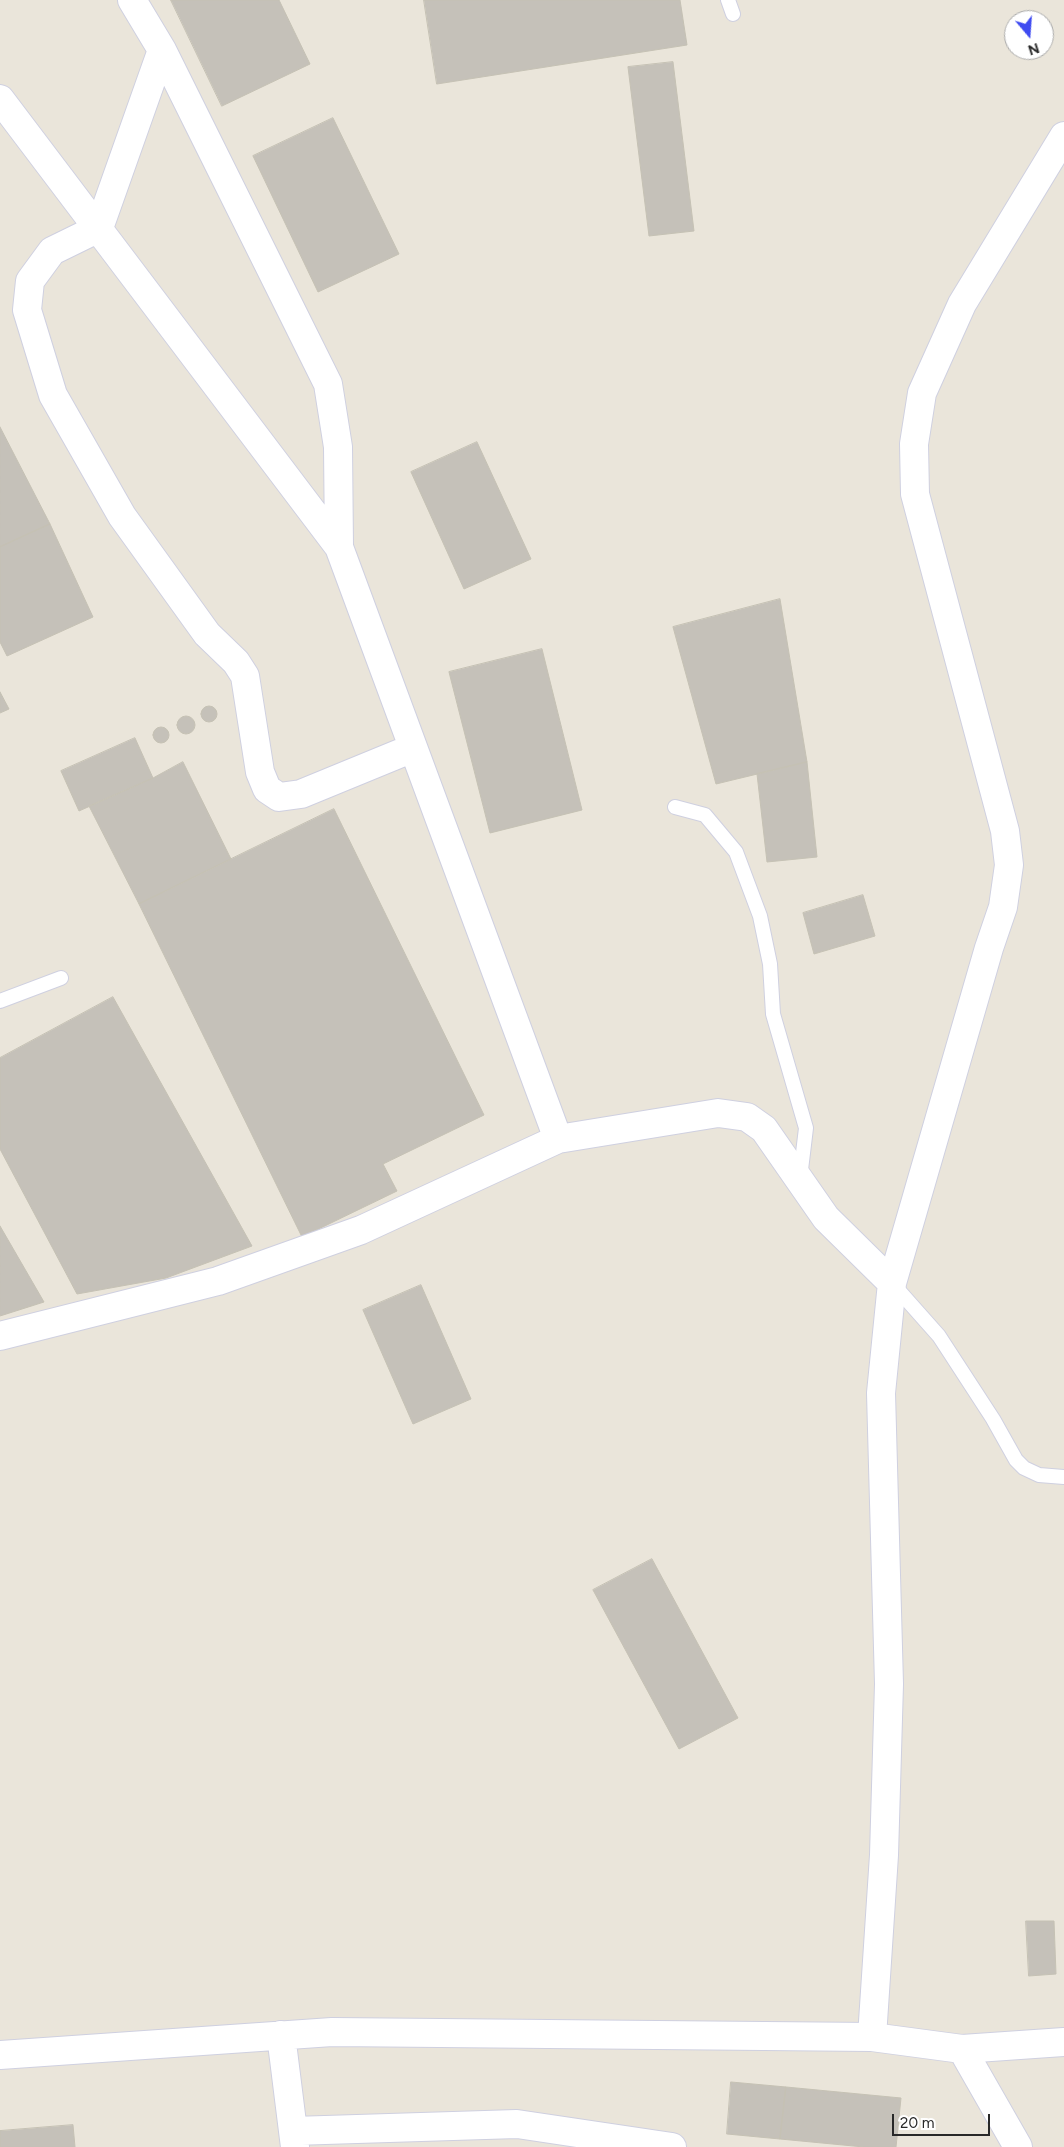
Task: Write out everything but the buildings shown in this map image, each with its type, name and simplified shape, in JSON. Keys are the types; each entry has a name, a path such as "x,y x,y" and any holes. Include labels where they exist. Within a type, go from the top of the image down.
{"street":[{"path":"132,0 162,50 328,384 338,447 339,547"},
{"path":"162,50 99,228 52,251 30,281 27,310 53,395 122,516 207,634 236,662 244,676 260,772 267,789 279,796 301,794 413,748"},
{"path":"0,100 99,228 339,547 558,1139"},
{"path":"872,2037 884,1855 889,1684 881,1393 892,1283 1003,907 1009,865 1005,832 915,494 914,444 922,393 962,304 1064,136"},
{"path":"0,1336 218,1281 361,1230 558,1139 718,1114 747,1117 764,1129 826,1218 892,1283"},
{"path":"0,2054 332,2032 872,2037 962,2049 1064,2042"},
{"path":"281,2035 294,2139 517,2124 672,2147"},
{"path":"962,2049 1018,2147"},
{"path":"517,2124 536,2147"}],"lane":[{"path":"728,0 733,14"},
{"path":"675,807 705,815 736,852 760,916 770,964 773,1014 806,1128 800,1181"},
{"path":"0,1001 61,978"},
{"path":"892,1283 938,1336 993,1419 1016,1460 1024,1468 1039,1475 1064,1477"}]}
